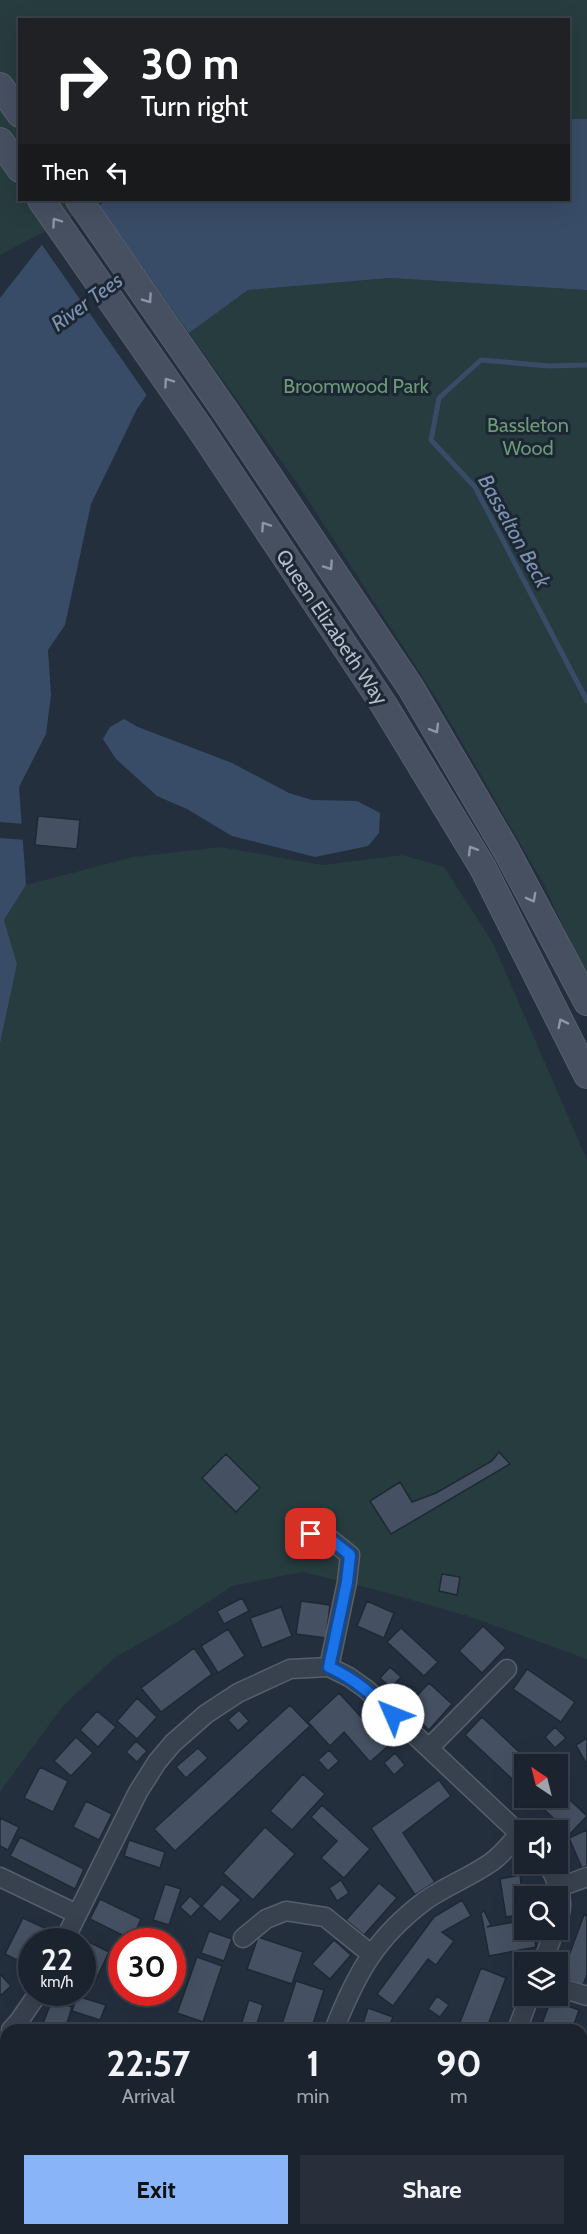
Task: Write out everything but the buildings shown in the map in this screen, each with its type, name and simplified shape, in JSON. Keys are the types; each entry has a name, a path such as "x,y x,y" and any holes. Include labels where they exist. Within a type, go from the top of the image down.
{"street":[{"path":"0,86 18,111"},
{"path":"0,141 17,165"},
{"name":"Queen Elizabeth Way","path":"42,201 201,430 384,705 483,868 587,1075"},
{"name":"Queen Elizabeth Way","path":"79,201 226,412 411,688 506,850 587,1002"},
{"path":"311,1534 330,1539 350,1555 347,1582 329,1667"},
{"path":"70,1928 138,1792 173,1743 206,1714 261,1682 290,1669 329,1667 366,1689 514,1829"},
{"path":"429,1748 507,1669"},
{"path":"336,2024 351,1985 371,1954 394,1926 427,1899 492,1862 514,1844"},
{"path":"0,1877 77,1914"},
{"path":"563,1886 587,1877"},
{"path":"243,1938 266,1919 286,1911 325,1917 371,1954"},
{"path":"568,1990 587,1996"},
{"path":"22,2024 31,2006"},
{"path":"518,2024 526,2006"}],"green space":[{"path":"0,0 587,0 587,119 570,119 570,18 18,18 18,201 102,201 0,255"},
{"name":"Broomwood Park","path":"390,278 587,290 587,977 543,883 437,699 295,480 189,333 248,290"},
{"path":"221,847 322,865 402,855 444,867 493,943 587,1160 587,1659 471,1617 377,1590 302,1572 232,1586 174,1624 114,1658 62,1707 0,1792 0,1045 17,964 4,920 26,885 133,857"}],"water":[{"name":"River Tees","path":"570,119 587,119 587,290 390,278 248,290 189,333 137,409 91,504 65,625 48,650 51,695 46,734 19,787 26,885 4,920 17,964 0,1044 0,298 51,233 106,201 570,201"},
{"path":"124,719 138,727 232,763 289,793 312,800 357,801 380,813 379,833 368,846 315,857 232,836 187,809 157,796 116,759 103,739 110,727"}],"pier":[{"path":"97,202 191,336 148,397 40,242 49,231"},
{"path":"0,822 25,824 26,840 0,838"}],"waterway":[{"name":"Basselton Beck","path":"587,365 549,366 481,360 439,398 431,440 475,487 587,701"}],"route":[{"path":"311,1534 330,1539 350,1555 347,1582 329,1667 366,1689 393,1715"}],"park label":[{"name":"Bassleton Wood","path":"528,436"}]}
